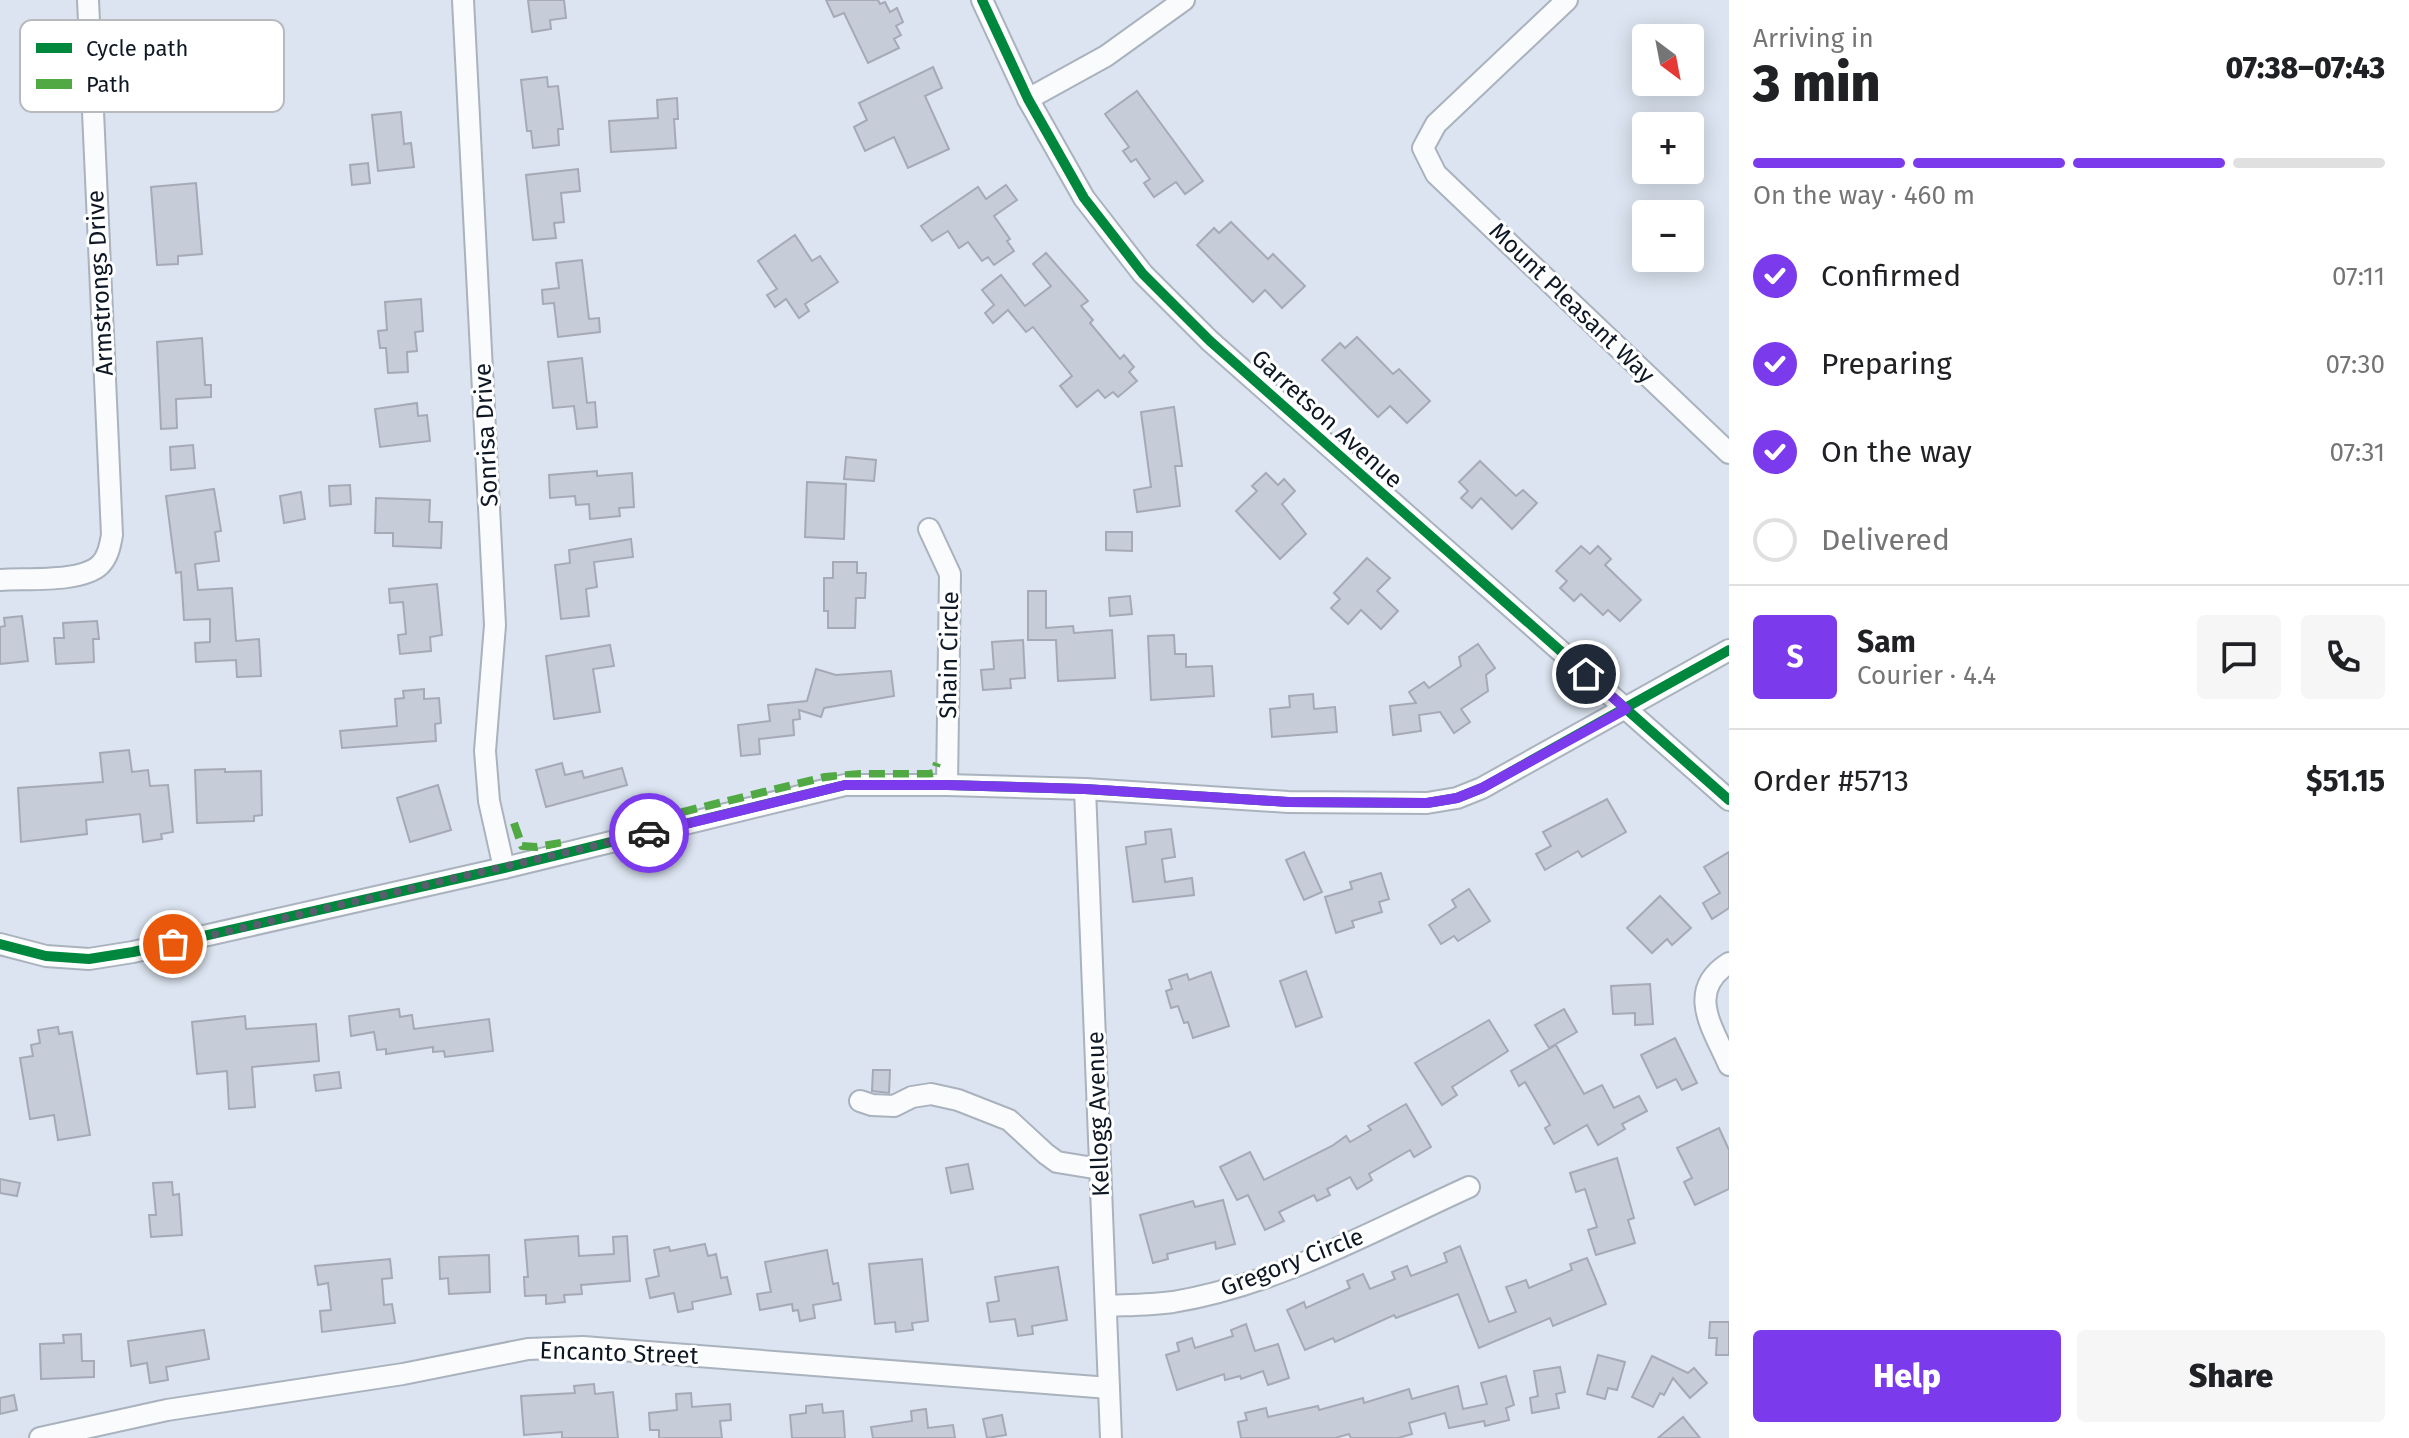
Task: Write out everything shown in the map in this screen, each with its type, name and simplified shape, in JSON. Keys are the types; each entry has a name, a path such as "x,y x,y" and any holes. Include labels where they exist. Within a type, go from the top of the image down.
{"street":[{"name":"Armstrongs Drive","path":"88,0 89,20"},
{"name":"Sonrisa Drive","path":"463,0 495,625 485,751 489,801 504,868"},
{"name":"Garretson Avenue","path":"982,0 1028,99 1084,198 1143,274 1210,341 1729,800"},
{"path":"1028,99 1106,56 1184,0"},
{"name":"Mount Pleasant Way","path":"1567,0 1436,124 1423,148 1436,174 1729,453"},
{"name":"Armstrongs Drive","path":"0,580 88,573 101,564 108,553 112,535 93,112"},
{"name":"Shain Circle","path":"929,529 950,574 947,785"},
{"path":"0,944 46,956 89,959 173,944 845,785 1085,789 1288,802 1431,803 1457,798 1482,788 1729,650"},
{"name":"Kellogg Avenue","path":"1085,789 1111,1438"},
{"path":"1729,963 1705,989 1704,1008 1729,1065"},
{"path":"860,1101 894,1106 912,1097 931,1094 958,1100 1009,1120 1057,1162 1100,1169"},
{"name":"Gregory Circle","path":"1106,1306 1172,1302 1230,1289 1323,1253 1469,1187"},
{"name":"Encanto Street","path":"40,1438 167,1410 403,1374 528,1349 583,1347 1109,1388"}],"building":[{"path":"528,0 564,0 566,18 550,20 551,29 532,32"},
{"path":"826,0 878,0 880,4 885,2 890,12 897,8 903,22 896,26 901,35 894,39 899,48 868,63 844,13 834,17"},
{"path":"933,67 942,88 925,96 949,149 908,168 894,137 865,151 854,127 867,120 859,103"},
{"path":"547,77 548,87 558,86 563,129 558,129 559,145 533,148 531,131 527,131 521,80"},
{"path":"1137,91 1203,181 1185,194 1176,182 1154,197 1144,183 1150,179 1136,159 1131,162 1123,151 1129,147 1105,114"},
{"path":"677,98 678,119 674,119 676,148 611,152 609,121 658,118 657,100"},
{"path":"401,112 404,144 411,143 414,167 378,171 372,115"},
{"path":"368,163 370,183 352,185 350,165"},
{"path":"578,169 580,191 561,193 564,222 554,223 556,238 533,240 526,175"},
{"path":"196,183 202,254 178,256 178,264 157,265 151,187"},
{"path":"1006,185 1017,200 994,216 1010,239 1007,241 1014,251 994,265 988,257 982,261 968,242 959,248 948,231 932,241 921,226 978,187 986,199"},
{"path":"1231,222 1268,259 1273,254 1305,286 1282,308 1265,290 1253,302 1197,245 1214,228 1219,233"},
{"path":"795,235 812,261 820,256 838,282 805,304 809,311 799,318 786,299 775,307 767,295 777,289 758,261"},
{"path":"1046,253 1088,301 1081,306 1093,320 1090,323 1120,359 1124,355 1134,367 1129,372 1137,381 1118,397 1113,392 1105,398 1098,390 1077,407 1060,386 1072,376 1033,327 1026,332 1008,310 993,323 985,313 994,305 982,290 1001,275 1025,306 1051,286 1033,264"},
{"path":"582,260 589,319 599,318 600,332 558,337 554,303 543,304 542,290 559,288 556,263"},
{"path":"421,299 423,331 415,332 417,351 407,352 408,372 388,373 386,348 380,348 378,331 387,330 385,302"},
{"path":"1357,337 1393,374 1399,369 1430,401 1407,423 1390,406 1378,417 1322,360 1340,343 1345,348"},
{"path":"202,338 205,385 211,385 211,397 176,399 177,428 161,429 157,342"},
{"path":"582,358 587,403 595,402 597,427 577,429 574,406 553,408 548,362"},
{"path":"417,403 418,416 427,415 430,441 380,447 375,409"},
{"path":"1174,407 1182,466 1175,466 1180,506 1137,512 1134,490 1151,487 1141,412"},
{"path":"193,445 195,468 171,470 170,447"},
{"path":"846,457 876,460 874,481 844,479"},
{"path":"1480,461 1516,496 1523,490 1537,503 1512,529 1481,498 1472,508 1461,498 1468,491 1459,482"},
{"path":"597,471 597,476 632,473 634,507 619,508 620,516 590,519 589,504 576,505 575,496 550,498 549,475"},
{"path":"1266,473 1278,485 1284,479 1295,491 1282,504 1306,534 1280,559 1236,511 1257,491 1252,486"},
{"path":"807,482 846,484 844,539 805,537"},
{"path":"350,485 351,504 330,506 329,486"},
{"path":"214,489 221,531 215,532 219,561 195,564 198,590 232,588 236,641 259,639 261,676 237,677 236,660 196,662 195,643 210,642 210,619 184,620 181,572 176,573 166,496"},
{"path":"301,492 305,519 284,523 280,496"},
{"path":"376,498 430,500 429,522 442,522 441,548 393,546 393,533 375,533"},
{"path":"1106,532 1132,532 1132,551 1106,550"},
{"path":"631,539 633,557 594,562 597,587 586,589 589,616 561,619 555,565 570,563 569,550"},
{"path":"1581,546 1590,554 1598,546 1611,559 1605,565 1641,600 1620,621 1608,610 1603,615 1581,594 1574,601 1560,588 1567,581 1556,571"},
{"path":"1367,558 1390,578 1377,591 1398,611 1381,629 1361,610 1348,624 1331,608 1340,599 1334,593"},
{"path":"833,562 857,562 857,573 866,573 865,598 856,598 855,628 828,628 828,611 824,611 824,578 833,578"},
{"path":"437,584 442,635 430,637 431,651 400,654 398,635 406,634 403,602 390,603 389,589"},
{"path":"1028,591 1046,591 1046,628 1073,626 1074,633 1112,630 1115,678 1058,681 1056,640 1028,640"},
{"path":"1130,596 1132,614 1110,616 1109,598"},
{"path":"22,616 28,661 0,664 0,627 5,626 4,618"},
{"path":"97,621 99,639 93,639 94,662 56,664 54,638 64,638 63,623"},
{"path":"1174,635 1175,654 1186,654 1186,667 1212,666 1214,696 1151,700 1148,636"},
{"path":"1023,640 1025,678 1010,679 1011,688 983,690 981,670 994,669 992,642"},
{"path":"1478,644 1495,668 1486,675 1488,691 1461,709 1470,722 1454,733 1440,712 1419,715 1421,731 1393,735 1390,706 1416,703 1409,692 1424,682 1429,688 1461,666 1459,657"},
{"path":"610,645 614,666 593,669 600,712 554,719 546,656"},
{"path":"816,669 836,675 891,671 894,696 824,708 821,717 799,710 800,719 793,720 794,735 759,739 760,754 741,756 738,725 770,721 768,705 807,701"},
{"path":"424,689 424,699 439,698 441,723 435,724 436,741 342,748 340,731 397,726 395,699 404,698 403,691"},
{"path":"1313,694 1314,709 1335,707 1337,732 1272,737 1270,709 1290,707 1289,696"},
{"path":"129,750 132,772 148,770 150,786 168,785 173,832 161,834 162,839 143,842 140,814 86,820 87,834 21,842 18,788 103,782 100,753"},
{"path":"562,763 565,775 582,771 584,778 622,768 627,785 546,807 536,770"},
{"path":"225,769 225,772 261,771 262,815 254,816 254,821 197,823 195,770"},
{"path":"438,785 451,830 410,842 397,798"},
{"path":"1607,799 1626,832 1582,857 1578,851 1545,870 1536,854 1551,846 1543,832"},
{"path":"1171,829 1175,857 1162,859 1165,882 1192,878 1194,895 1133,902 1126,847 1146,844 1145,832"},
{"path":"1304,852 1322,892 1304,900 1286,860"},
{"path":"1729,852 1729,908 1712,919 1703,903 1720,893 1704,867"},
{"path":"1381,873 1389,899 1379,902 1382,912 1352,921 1354,927 1336,933 1325,897 1352,889 1350,882"},
{"path":"1469,889 1490,921 1458,941 1454,936 1441,944 1429,925 1456,907 1452,900"},
{"path":"1660,896 1691,928 1672,945 1667,939 1652,953 1627,928"},
{"path":"1306,971 1322,1017 1296,1027 1280,981"},
{"path":"1211,972 1229,1026 1193,1038 1178,1006 1171,1008 1166,991 1172,989 1169,980 1187,974 1189,980"},
{"path":"1650,984 1653,1024 1635,1025 1635,1013 1613,1014 1611,986"},
{"path":"399,1009 400,1017 412,1015 414,1029 489,1019 493,1051 445,1057 444,1051 433,1052 433,1047 386,1054 386,1049 377,1050 374,1032 351,1036 349,1016"},
{"path":"1564,1009 1577,1032 1549,1048 1535,1025"},
{"path":"245,1016 246,1029 316,1024 319,1061 252,1067 255,1107 229,1109 227,1071 197,1074 192,1022"},
{"path":"1489,1020 1508,1051 1452,1087 1457,1095 1442,1105 1415,1063"},
{"path":"58,1027 59,1034 72,1032 90,1135 58,1140 54,1115 30,1119 20,1058 33,1056 31,1045 40,1043 38,1030"},
{"path":"1675,1038 1697,1083 1682,1090 1676,1079 1657,1088 1641,1055"},
{"path":"1556,1045 1584,1094 1602,1085 1614,1108 1639,1096 1647,1111 1622,1124 1625,1129 1598,1145 1587,1125 1554,1144 1545,1128 1550,1125 1525,1082 1519,1086 1511,1071"},
{"path":"873,1070 890,1070 889,1093 872,1091"},
{"path":"339,1072 341,1088 316,1091 314,1075"},
{"path":"1406,1104 1431,1147 1414,1157 1410,1150 1369,1174 1372,1180 1357,1189 1350,1177 1327,1189 1330,1195 1317,1201 1314,1195 1279,1212 1284,1221 1265,1230 1248,1195 1237,1200 1220,1167 1250,1152 1264,1180 1346,1136 1350,1142 1371,1130 1368,1126"},
{"path":"1719,1128 1729,1150 1729,1189 1695,1205 1684,1182 1692,1178 1677,1148"},
{"path":"1617,1158 1634,1218 1628,1220 1635,1243 1596,1255 1588,1230 1597,1227 1585,1189 1576,1192 1570,1173"},
{"path":"968,1164 973,1189 951,1193 946,1168"},
{"path":"0,1179 20,1183 17,1196 0,1193"},
{"path":"172,1182 173,1195 179,1194 182,1235 151,1237 149,1215 156,1215 153,1183"},
{"path":"1223,1200 1235,1244 1216,1249 1215,1242 1167,1254 1168,1259 1153,1263 1140,1215 1193,1201 1195,1207"},
{"path":"578,1236 579,1256 614,1254 613,1237 627,1236 630,1281 581,1285 582,1294 564,1295 565,1302 546,1304 546,1295 525,1296 524,1277 528,1277 525,1240"},
{"path":"705,1244 708,1256 716,1254 721,1278 727,1277 731,1294 692,1302 693,1309 678,1312 674,1293 650,1298 646,1279 659,1276 654,1250 669,1247 670,1251"},
{"path":"1460,1246 1489,1322 1516,1312 1506,1287 1526,1280 1529,1288 1572,1270 1570,1264 1587,1258 1606,1304 1553,1326 1550,1318 1479,1348 1458,1294 1396,1318 1394,1315 1335,1342 1333,1338 1305,1350 1287,1310 1304,1302 1306,1308 1350,1288 1347,1281 1363,1274 1370,1289 1395,1279 1392,1272 1407,1266 1411,1276 1447,1262 1444,1253"},
{"path":"827,1250 833,1284 838,1283 841,1300 813,1305 815,1318 800,1321 798,1310 793,1311 792,1304 760,1310 757,1294 771,1292 765,1262"},
{"path":"489,1255 490,1292 449,1294 448,1278 440,1279 439,1257"},
{"path":"390,1259 392,1278 382,1279 384,1305 392,1304 395,1323 322,1332 320,1311 331,1310 328,1283 318,1285 315,1266"},
{"path":"922,1259 928,1321 912,1323 913,1330 896,1332 895,1322 875,1324 869,1264"},
{"path":"1058,1267 1067,1320 1032,1326 1033,1334 1018,1336 1015,1319 990,1322 987,1303 999,1301 995,1277"},
{"path":"1710,1322 1729,1322 1729,1355 1716,1355 1717,1338 1709,1338"},
{"path":"1246,1324 1255,1351 1278,1344 1289,1378 1268,1385 1263,1371 1241,1379 1240,1376 1225,1380 1224,1374 1177,1390 1166,1355 1179,1351 1177,1343 1192,1338 1195,1348 1233,1336 1231,1330"},
{"path":"204,1330 209,1359 166,1367 168,1380 150,1383 147,1363 131,1366 128,1341"},
{"path":"81,1334 82,1361 94,1361 94,1377 41,1379 40,1344 64,1343 63,1335"},
{"path":"1598,1355 1625,1362 1617,1390 1608,1388 1605,1399 1587,1394"},
{"path":"1652,1356 1688,1373 1694,1368 1707,1383 1690,1398 1673,1378 1653,1407 1632,1397"},
{"path":"1560,1367 1565,1392 1556,1394 1559,1408 1532,1413 1530,1398 1538,1396 1534,1371"},
{"path":"1506,1376 1514,1405 1506,1408 1509,1420 1485,1426 1484,1421 1449,1428 1445,1413 1409,1423 1412,1434 1398,1438 1351,1438 1349,1434 1335,1438 1241,1438 1238,1422 1247,1420 1245,1413 1266,1408 1268,1417 1318,1406 1319,1410 1363,1398 1364,1403 1409,1389 1412,1399 1458,1386 1463,1409 1487,1404 1481,1383"},
{"path":"594,1384 595,1394 613,1392 618,1438 562,1438 562,1432 524,1435 521,1396 575,1393 574,1386"},
{"path":"691,1393 692,1407 730,1404 731,1420 720,1421 722,1438 659,1438 659,1430 650,1430 649,1413 677,1410 676,1394"},
{"path":"14,1395 17,1410 0,1414 0,1398"},
{"path":"822,1404 823,1413 843,1411 845,1438 792,1438 790,1415 806,1413 806,1406"},
{"path":"926,1409 928,1428 953,1425 955,1438 873,1438 871,1427 912,1421 911,1411"},
{"path":"1002,1415 1006,1435 987,1438 983,1419"},
{"path":"1683,1417 1700,1438 1658,1438"}],"marked path":[{"path":"658,818 825,777 929,774 934,773 937,763"},
{"path":"514,823 522,846 561,843"}],"cycle path":[{"path":"982,0 1028,99 1084,198 1143,274 1210,341 1729,800"},
{"path":"0,944 46,956 89,959 133,952 504,868 845,785 1085,789 1288,802 1427,803 1457,798 1482,788 1729,650"}],"way so far":[{"path":"173,944 649,833"}],"route":[{"path":"649,833 845,785 1085,789 1288,802 1431,803 1457,798 1482,788 1626,709 1586,674"}]}
